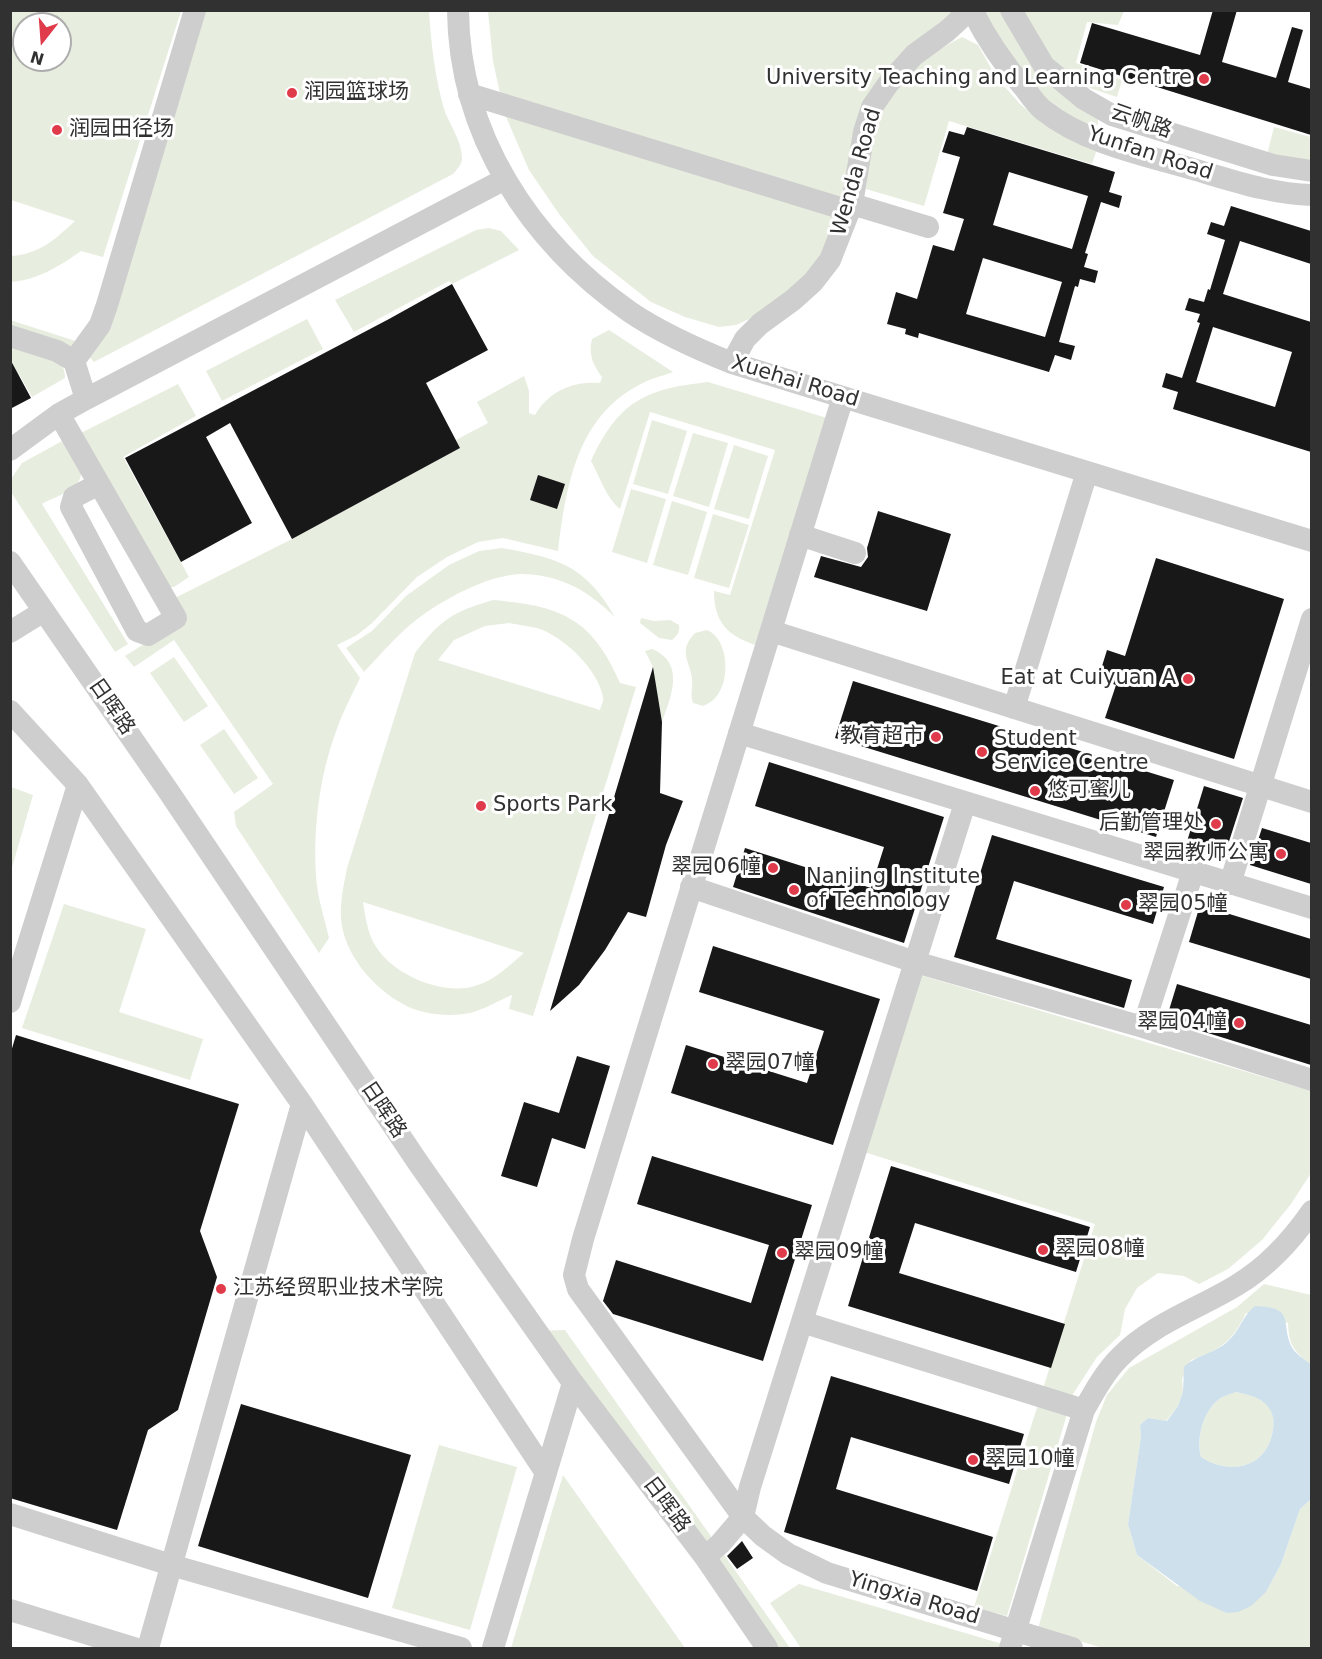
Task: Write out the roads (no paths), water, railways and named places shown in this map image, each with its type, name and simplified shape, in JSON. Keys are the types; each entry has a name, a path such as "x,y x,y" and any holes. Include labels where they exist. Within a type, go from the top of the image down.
{"street":[{"path":"74,361 100,325 107,305 195,10"},
{"name":"Xuehai Road","path":"458,10 458,24 469,94 479,128 505,179 545,237 572,265 630,312 674,337 732,363 1311,541"},
{"name":"Wenda Road","path":"732,363 746,339 760,324 813,282 830,260 851,208 864,132 872,107 888,84 914,56 947,31 965,10"},
{"name":"Yunfan Road","path":"972,10 986,39 1042,110 1072,128 1100,141 1262,189 1296,195 1311,195"},
{"name":"云帆路","path":"1011,10 1044,66 1084,99 1112,115 1273,165 1311,171"},
{"path":"469,94 851,208 928,227"},
{"path":"10,450 59,414 86,399 505,179"},
{"path":"10,336 57,351 74,361 86,399"},
{"name":"Yingxia Road","path":"843,397 574,1275 578,1289 742,1517 763,1536 788,1554 827,1573 1013,1640 1072,1648"},
{"path":"10,433 59,414"},
{"path":"59,414 176,618 147,635 137,631 71,507 74,497 99,484"},
{"path":"1014,708 1087,472"},
{"path":"800,535 855,553"},
{"name":"日晖路","path":"10,562 176,802 419,1164 573,1383 705,1557 767,1648"},
{"path":"10,632 45,611"},
{"path":"1230,884 1311,619"},
{"path":"771,631 1311,802"},
{"path":"10,711 78,785 302,1104 546,1473"},
{"path":"739,733 1311,908"},
{"path":"10,1002 78,785"},
{"path":"705,1557 720,1544 742,1517 965,803"},
{"path":"1143,1027 1193,873"},
{"path":"691,887 915,962 1143,1027 1311,1080"},
{"path":"148,1648 302,1104"},
{"path":"1013,1640 1084,1410 1095,1390 1119,1358 1147,1334 1257,1272 1296,1235 1311,1211"},
{"path":"802,1322 1084,1410"},
{"path":"493,1648 573,1383"},
{"path":"10,1514 171,1565 461,1648"},
{"path":"10,1610 134,1648"}],"water":[{"path":"1255,1306 1268,1307 1282,1314 1293,1349 1311,1365 1311,1499 1300,1509 1281,1564 1266,1592 1251,1606 1238,1612 1227,1613 1200,1601 1137,1555 1128,1524 1141,1437 1140,1425 1148,1418 1167,1421 1178,1406 1183,1392 1184,1367 1224,1345","holes":["1236,1392 1250,1395 1266,1404 1273,1418 1272,1435 1268,1446 1253,1462 1233,1467 1222,1466 1201,1457 1200,1434 1208,1411 1213,1405 1225,1396"]}],"place":[{"name":"University Teaching and Learning Centre","path":"1204,79"},
{"name":"润园篮球场","path":"292,93"},
{"name":"润园田径场","path":"57,130"},
{"name":"Eat at Cuiyuan A","path":"1188,679"},
{"name":"教育超市","path":"936,737"},
{"name":"Student Service Centre","path":"982,752"},
{"name":"悠可蜜儿","path":"1035,791"},
{"name":"Sports Park","path":"481,806"},
{"name":"后勤管理处","path":"1216,824"},
{"name":"翠园教师公寓","path":"1281,854"},
{"name":"翠园06幢","path":"773,868"},
{"name":"Nanjing Institute of Technology","path":"794,890"},
{"name":"翠园05幢","path":"1126,905"},
{"name":"翠园04幢","path":"1239,1023"},
{"name":"翠园07幢","path":"713,1064"},
{"name":"翠园08幢","path":"1043,1250"},
{"name":"翠园09幢","path":"782,1253"},
{"name":"江苏经贸职业技术学院","path":"221,1289"},
{"name":"翠园10幢","path":"973,1460"}]}
